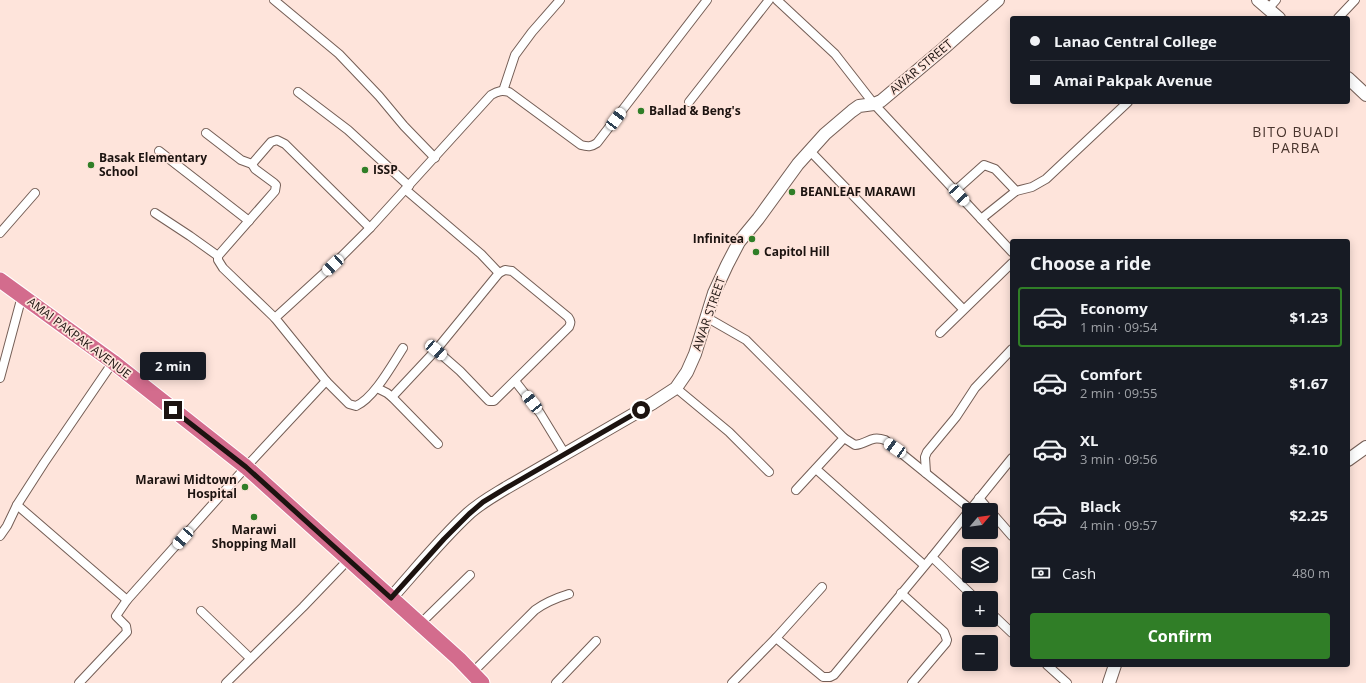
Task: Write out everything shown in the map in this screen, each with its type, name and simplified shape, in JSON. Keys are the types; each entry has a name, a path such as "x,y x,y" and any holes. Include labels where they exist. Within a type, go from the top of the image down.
{"highway":[{"name":"AMAI PAKPAK AVENUE","path":"0,280 112,362 246,467 459,659 477,678"}],"street":[{"path":"274,0 339,54 435,158"},
{"path":"503,91 515,55 532,32 560,0"},
{"path":"275,318 333,265 370,228 492,95 503,91 509,92 581,145 587,147 592,146 597,143 707,0"},
{"path":"689,102 769,0"},
{"path":"777,0 835,54 874,104 1010,250"},
{"name":"AWAR STREET","path":"391,598 444,539 483,502 653,403 676,388 690,366 714,293 727,264 739,242 798,164 825,134 852,111 859,106 874,104 880,101 944,48 998,0"},
{"path":"1258,0 1272,4 1278,16"},
{"path":"1340,16 1355,0"},
{"path":"1350,80 1366,95"},
{"path":"298,92 348,130 407,188 481,254 499,273"},
{"path":"982,219 1016,191 1032,187 1046,178 1126,104"},
{"path":"206,133 241,160 252,164 255,169 274,182 276,188 218,256"},
{"path":"252,164 271,142 277,140 285,144 370,228"},
{"path":"159,151 249,221"},
{"path":"810,151 963,309"},
{"path":"955,191 984,165 995,168 1016,191"},
{"path":"0,233 35,193"},
{"path":"154,213 218,256 218,260 223,268 275,318 326,381 349,404 353,406 361,404 377,388 403,348"},
{"path":"940,333 1010,265"},
{"path":"392,397 436,350 499,273 505,270 512,271 568,317 571,324 496,400 492,401 489,401 460,371 436,350"},
{"path":"0,378 22,296"},
{"path":"706,317 746,340 844,438 856,445 874,438 885,440 962,503"},
{"path":"926,473 925,457 928,452 956,417 975,388 1010,351"},
{"path":"0,536 7,526 17,505 44,463 112,362"},
{"path":"79,683 127,632 126,626 116,616 127,600 246,467 326,381"},
{"path":"515,381 540,413 566,454"},
{"path":"377,388 392,397 438,444"},
{"path":"676,388 729,432 769,472"},
{"path":"796,490 844,438"},
{"path":"1350,459 1366,447"},
{"path":"975,503 1010,460"},
{"path":"816,468 924,565"},
{"path":"979,498 983,503"},
{"path":"17,505 127,600"},
{"path":"776,638 823,677 830,678 962,520"},
{"path":"998,520 1010,534"},
{"path":"932,557 968,591"},
{"path":"226,683 303,608 349,559"},
{"path":"420,624 470,575"},
{"path":"732,683 776,638 822,587"},
{"path":"901,593 944,632 947,640 946,644 912,683"},
{"path":"477,678 535,610 548,602 569,594"},
{"path":"201,611 250,658"},
{"path":"998,620 1010,631"},
{"path":"556,683 596,641"},
{"path":"1049,667 1067,683"},
{"path":"1109,683 1114,667"}],"place":[{"name":"Ballad & Beng's","path":"641,111"},
{"name":"Basak Elementary School","path":"91,165"},
{"name":"ISSP","path":"365,170"},
{"name":"BEANLEAF MARAWI","path":"792,192"},
{"name":"Infinitea","path":"752,239"},
{"name":"Capitol Hill","path":"756,252"},
{"name":"Marawi Midtown Hospital","path":"245,487"},
{"name":"Marawi Shopping Mall","path":"254,517"}],"district":[{"name":"BITO BUADI PARBA","path":"1296,140"}],"route":[{"path":"173,410 246,467 391,598 444,539 483,502 641,410"}]}
